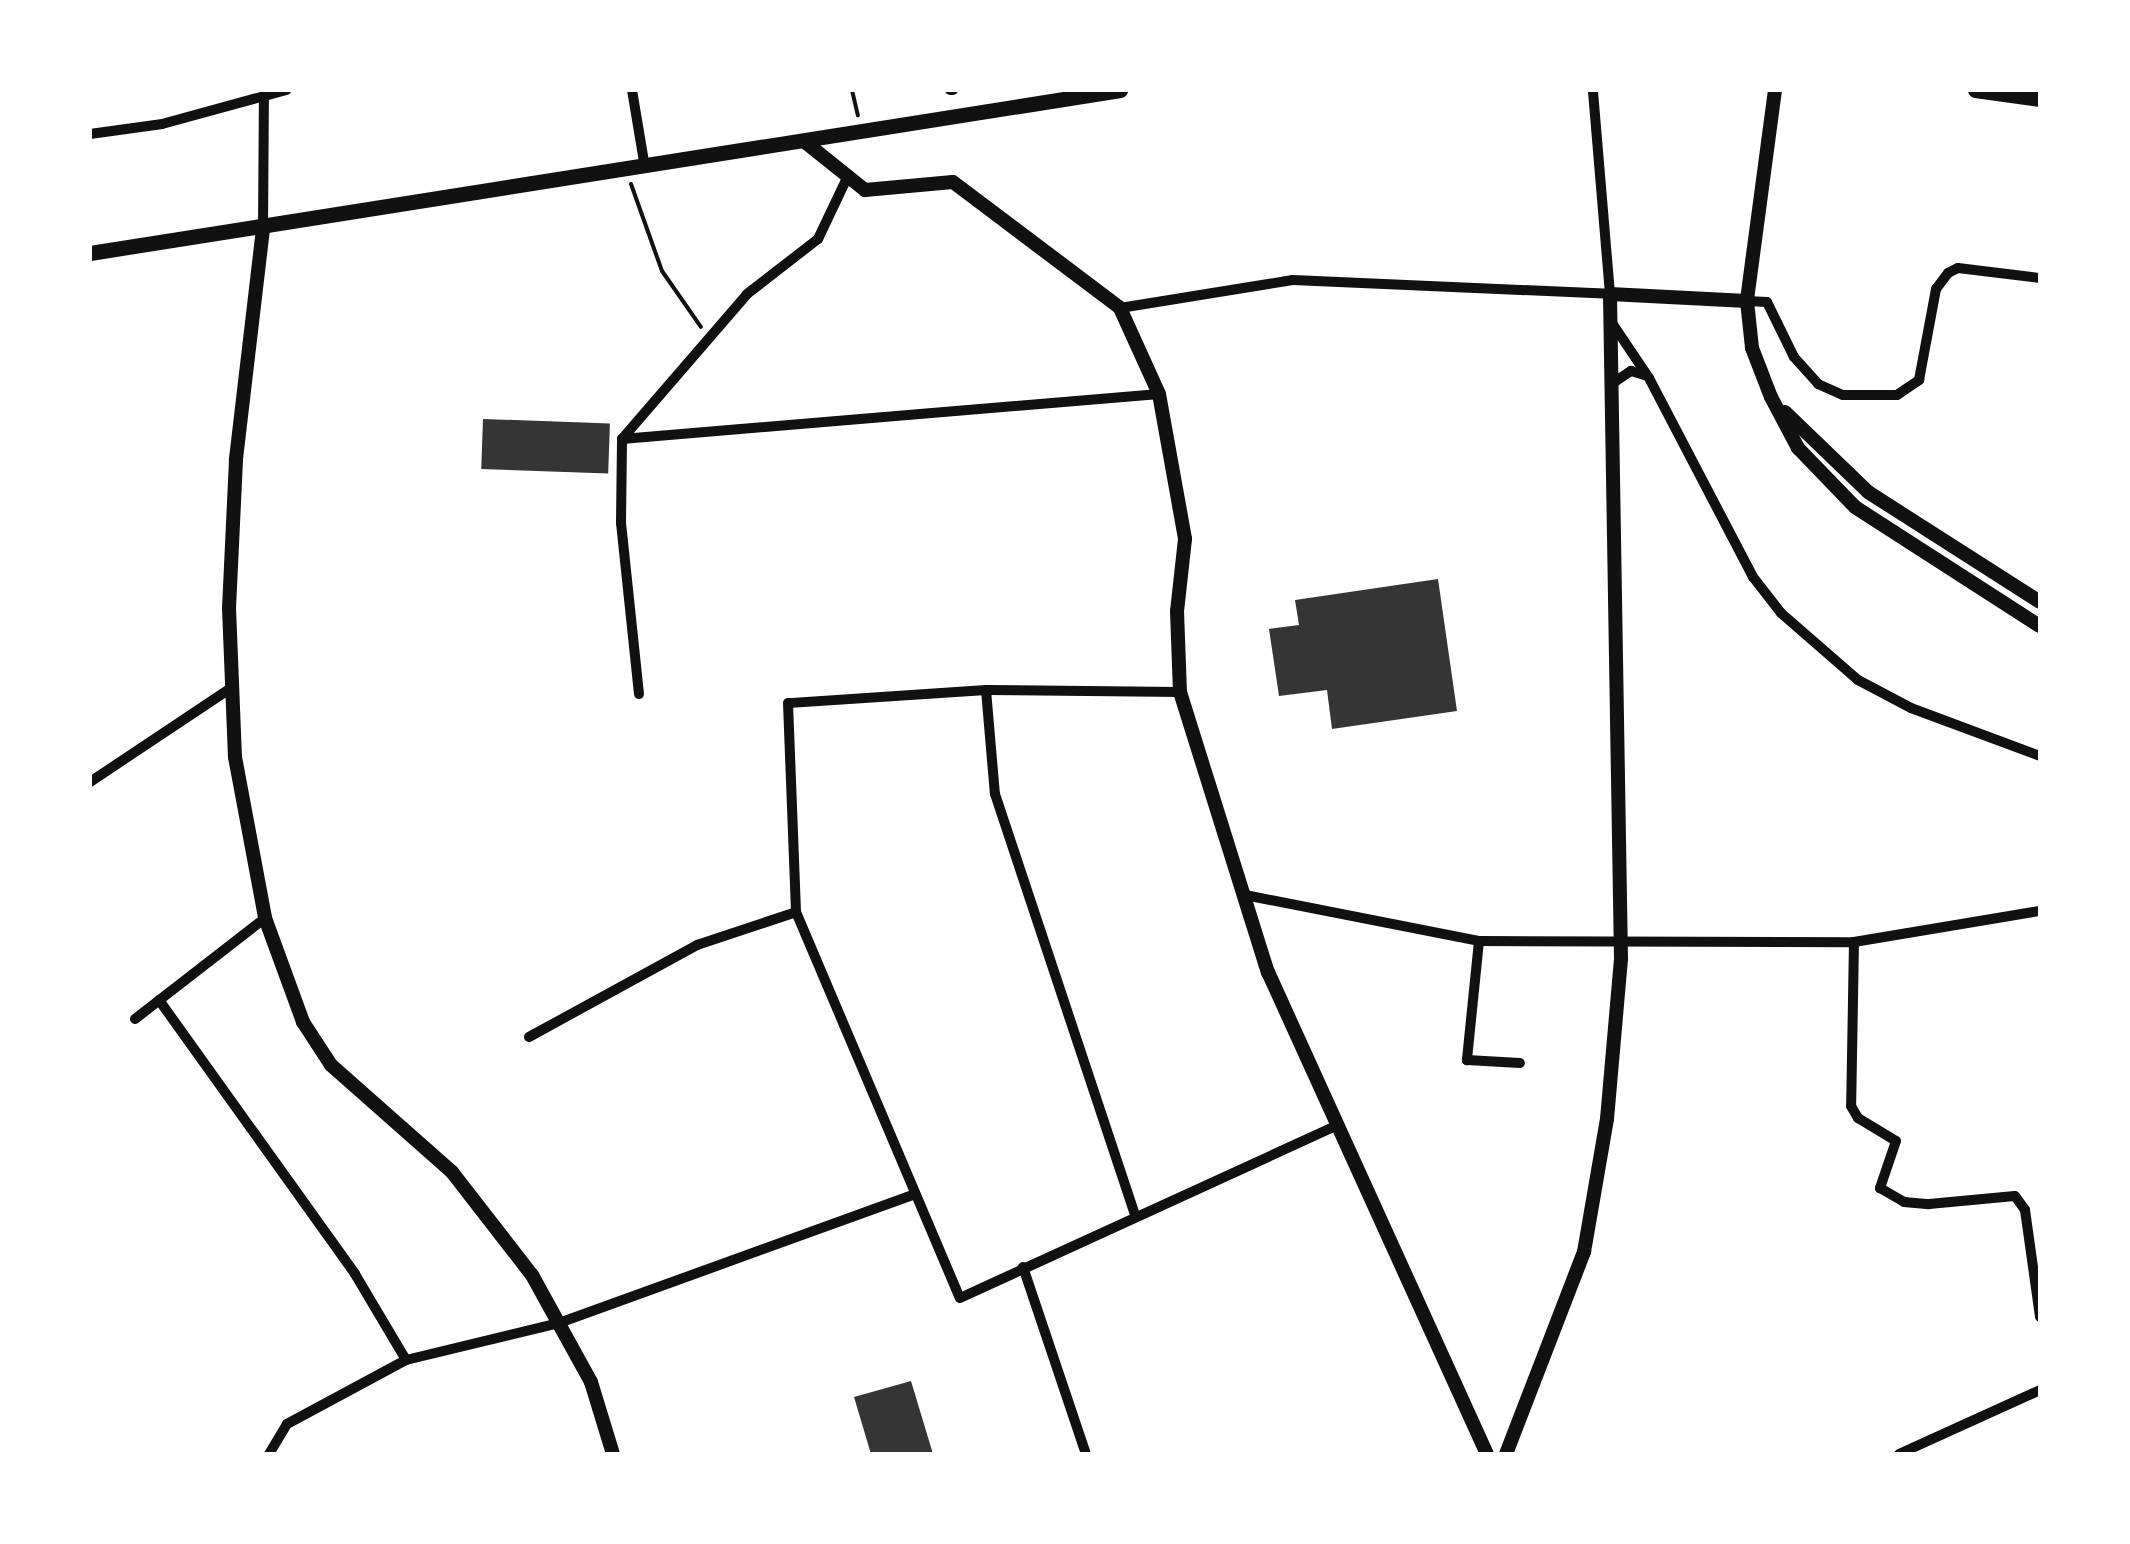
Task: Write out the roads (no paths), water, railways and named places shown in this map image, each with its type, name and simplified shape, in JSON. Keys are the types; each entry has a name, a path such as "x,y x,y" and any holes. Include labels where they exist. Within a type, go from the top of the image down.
{"main road":[{"path":"94,250 263,229 625,165 804,142 1120,90"},
{"path":"1975,90 2040,99"}],"street":[{"path":"90,134 162,124 286,90"},
{"path":"632,90 644,162"},
{"path":"1506,1454 1584,1252 1607,1119 1621,938 1612,323 1594,90"},
{"path":"1775,90 1747,301 1752,348 1771,397 1798,448 1855,507 2040,626"},
{"path":"264,96 263,229 236,460 231,688 235,757 265,918 303,1022 332,1065 452,1172 504,1235 591,1382 614,1454"},
{"path":"804,142 865,190 953,182 1120,308 1159,394 1185,539 1177,611 1180,692 1268,972 1487,1454"},
{"path":"640,694 621,522 622,440 747,294 818,239 848,178"},
{"path":"1120,308 1294,280 1767,302 1794,357 1818,384 1843,395 1897,395 1919,380 1936,289 1948,273 1958,268 2040,278"},
{"path":"1612,323 1649,378 1753,577 1815,647 1911,708 2040,756"},
{"path":"1613,383 1631,372 1649,378"},
{"path":"622,440 1159,394"},
{"path":"1771,397 1868,492 2040,602"},
{"path":"90,782 231,688"},
{"path":"1180,692 986,690 788,703 796,912 960,1298 1338,1125"},
{"path":"986,690 996,794 1134,1216"},
{"path":"1245,895 1479,941 1621,938 1854,942 2040,911"},
{"path":"529,1037 698,944 796,912"},
{"path":"136,1019 265,918"},
{"path":"1479,941 1467,1060 1520,1063"},
{"path":"1854,942 1851,1106 1858,1118 1896,1141 1880,1188 1904,1202 1929,1204 2015,1196 2025,1210 2040,1317"},
{"path":"160,1000 356,1274 406,1360"},
{"path":"269,1454 287,1424 406,1360 559,1323 915,1194"},
{"path":"1022,1267 1086,1454"},
{"path":"1899,1454 1924,1449 2040,1390"}]}
